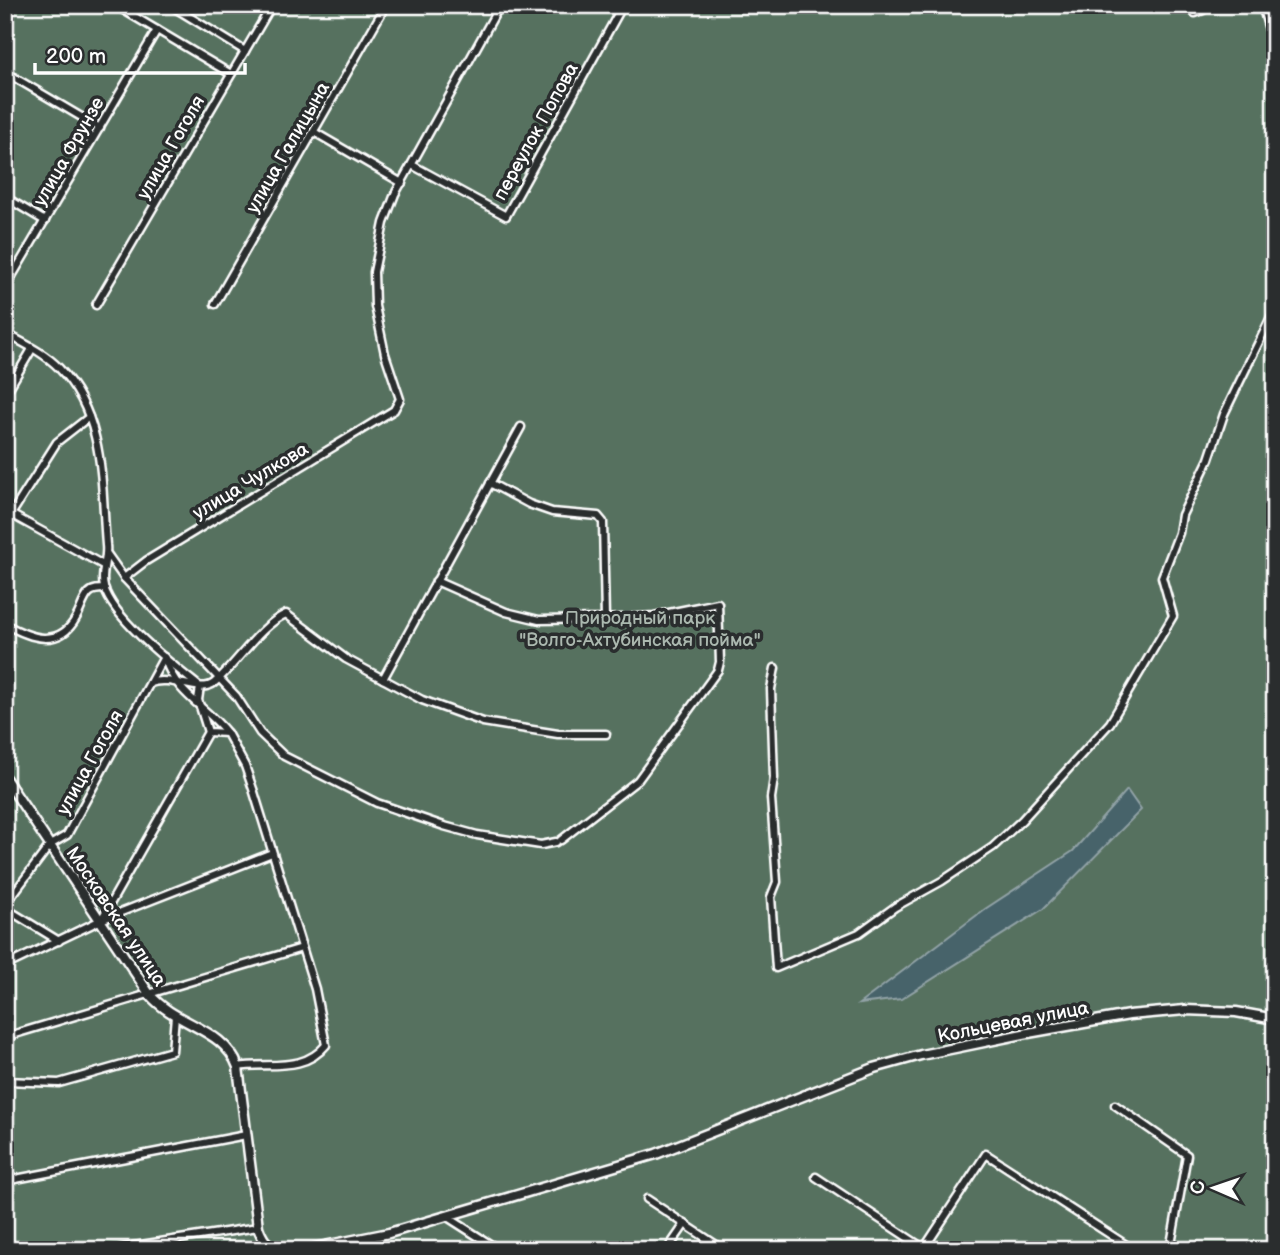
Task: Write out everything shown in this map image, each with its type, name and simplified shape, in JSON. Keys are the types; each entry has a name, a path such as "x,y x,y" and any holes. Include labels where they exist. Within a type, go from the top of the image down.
{"street":[{"path":"114,5 231,74"},
{"path":"170,5 245,51"},
{"name":"улица Гоголя","path":"96,305 272,5"},
{"name":"улица Галицына","path":"215,304 386,5"},
{"path":"314,132 402,183 499,5"},
{"name":"переулок Попова","path":"412,165 506,216 623,5"},
{"path":"1184,5 1195,13 1208,5"},
{"path":"1262,5 1275,51"},
{"name":"улица Фрунзе","path":"5,288 157,30"},
{"path":"5,72 100,128"},
{"name":"улица Чулкова","path":"124,578 146,561 394,410 400,399 377,325 374,272 384,223 402,183"},
{"path":"5,198 45,221"},
{"path":"775,668 771,689 774,778 771,798 777,882 771,897 776,968 859,933 895,907 942,881 993,847 1022,820 1110,723 1173,616 1162,577 1179,533 1182,515 1209,459 1224,414 1275,309"},
{"path":"5,333 58,367 76,390 89,417 98,444 103,476 107,554 102,576 104,589 118,611 164,657 200,687"},
{"path":"5,395 32,349"},
{"path":"5,524 8,513 57,442 89,417"},
{"path":"383,679 521,427"},
{"path":"490,483 529,504 552,512 598,516 603,522 605,619"},
{"path":"8,513 103,565"},
{"path":"107,554 124,578 236,696 260,733 284,756 377,803 477,835 541,845 558,841 638,780 718,670 718,603 646,616 555,621 506,612 436,582"},
{"path":"5,624 37,638 58,636 74,622 88,594 104,589"},
{"path":"150,683 174,680 200,687 214,682 271,624 286,614 346,659 422,700 483,722 558,734 606,734"},
{"path":"164,657 174,680 200,709 211,714 227,733 245,766 315,989 326,1045 319,1054 299,1064 238,1067"},
{"name":"улица Гоголя","path":"5,907 51,845 67,835 164,657"},
{"path":"101,920 208,732 198,700 200,687"},
{"path":"208,732 227,733"},
{"name":"Московская улица","path":"5,778 150,995 162,1008 226,1044 233,1054 238,1067 262,1250"},
{"path":"5,796 11,787"},
{"path":"5,966 101,920 272,853"},
{"path":"5,907 59,941"},
{"path":"5,1037 302,948"},
{"name":"Кольцевая улица","path":"304,1250 333,1247 390,1233 656,1154 874,1068 921,1055 1028,1032 1185,1010 1236,1012 1275,1019"},
{"path":"5,1081 59,1083 172,1051 175,1016"},
{"path":"1115,1104 1187,1155 1170,1250"},
{"path":"5,1181 246,1135"},
{"path":"816,1177 925,1249 986,1154 1134,1250"},
{"path":"647,1199 724,1250"},
{"path":"446,1216 499,1250"},
{"path":"667,1250 685,1224"},
{"path":"108,1250 258,1227"},
{"path":"262,1238 277,1250"}],"green space":[{"name":"Природный парк \"Волго-Ахтубинская пойма\"","path":"5,5 1275,5 1275,1250 5,1250"}],"water":[{"path":"1127,790 1141,810 1043,909 901,999 859,1004 985,909 1073,851"}]}
